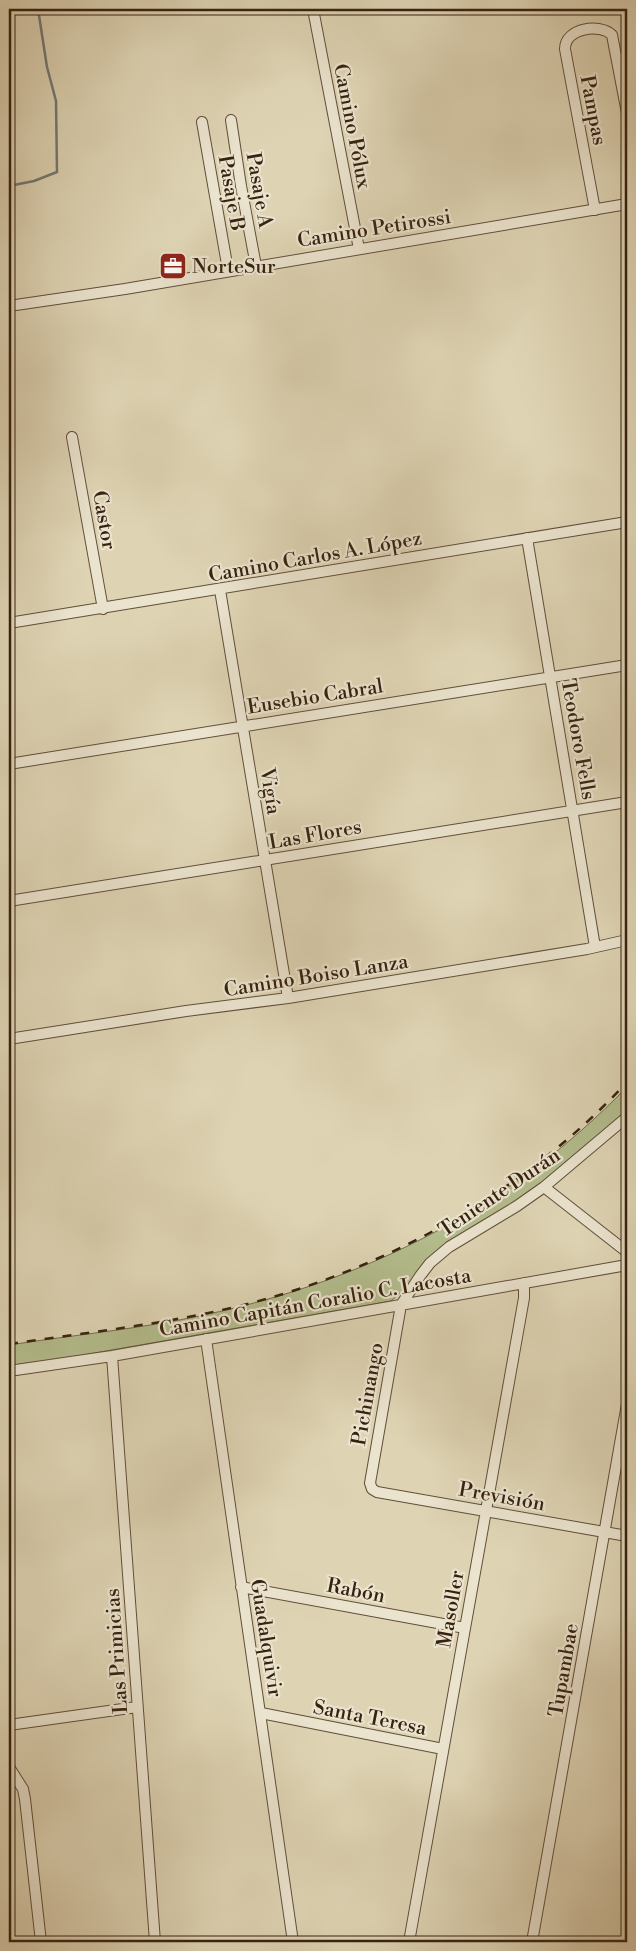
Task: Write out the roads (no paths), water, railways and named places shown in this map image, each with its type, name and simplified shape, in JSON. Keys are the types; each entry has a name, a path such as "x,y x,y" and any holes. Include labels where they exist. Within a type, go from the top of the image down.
{"street":[{"name":"Camino Pólux","path":"313,9 359,250"},
{"name":"Pampas","path":"595,210 565,48 568,39 576,32 596,29 609,32 612,35 627,113"},
{"name":"Pasaje A","path":"231,120 256,266"},
{"name":"Pasaje B","path":"202,122 228,270"},
{"name":"Camino Petirossi","path":"9,306 125,289 228,270 359,250 627,204"},
{"name":"Castor","path":"72,437 103,609"},
{"name":"Camino Carlos A. López","path":"9,623 627,522"},
{"name":"Teodoro Fells","path":"527,538 595,947"},
{"name":"Vigía","path":"220,590 288,998"},
{"name":"Eusebio Cabral","path":"9,764 627,665"},
{"name":"Las Flores","path":"9,901 627,802"},
{"name":"Camino Boiso Lanza","path":"9,1038 186,1011 288,998 595,947 627,940"},
{"name":"Teniente Durán","path":"400,1305 430,1263 448,1247 517,1206 544,1187 627,1117"},
{"path":"544,1187 627,1252"},
{"name":"Camino Capitán Coralio C. Lacosta","path":"9,1372 112,1356 627,1265"},
{"name":"Masoller","path":"409,1942 524,1298 524,1283"},
{"name":"Pichinango","path":"372,1489 370,1483 400,1305"},
{"name":"Guadalquivir","path":"206,1339 293,1942"},
{"name":"Las Primicias","path":"112,1356 155,1942"},
{"name":"Tupambae","path":"532,1942 627,1404"},
{"name":"Previsión","path":"372,1489 377,1492 627,1536"},
{"name":"Rabón","path":"241,1587 465,1628"},
{"path":"9,1725 137,1707"},
{"name":"Santa Teresa","path":"261,1713 443,1750"},
{"path":"9,1767 23,1789 26,1799 41,1942"}],"waterway":[{"path":"9,186 34,181 57,172 56,101 47,67 38,9"}],"railway":[{"path":"9,1344 142,1325 241,1306 323,1281 371,1261 419,1239 509,1185 551,1153 590,1119 627,1082"}],"place":[{"name":"NorteSur","path":"173,266"}]}
